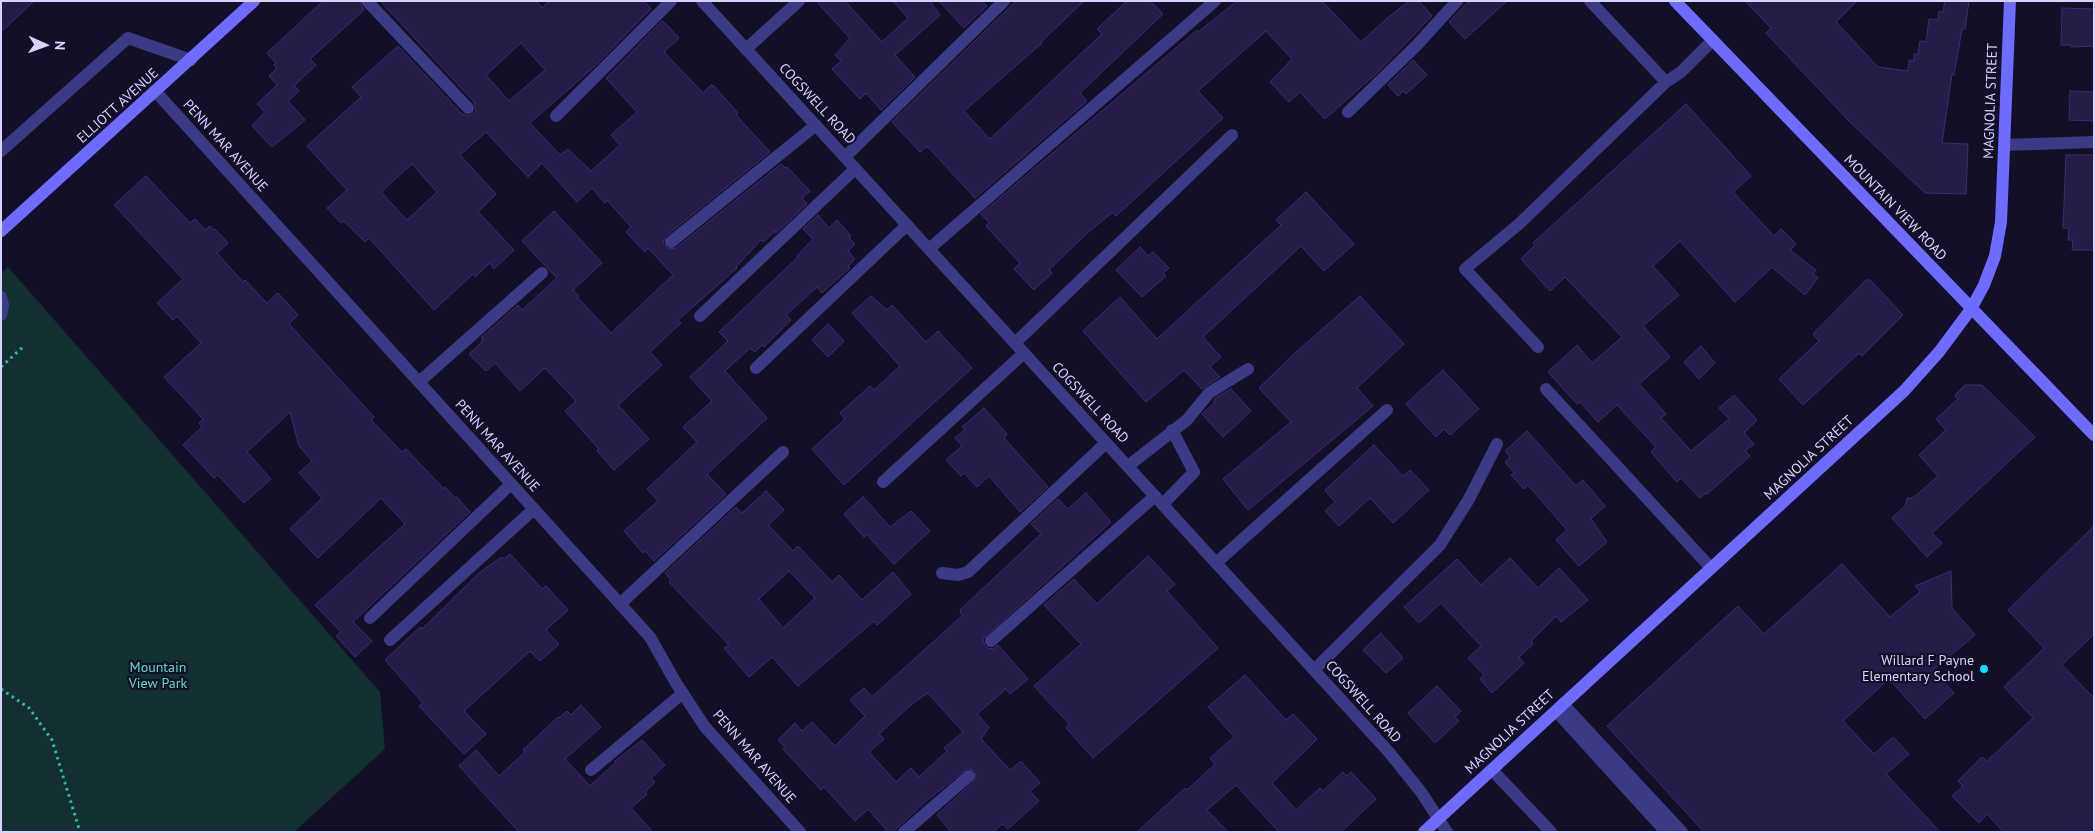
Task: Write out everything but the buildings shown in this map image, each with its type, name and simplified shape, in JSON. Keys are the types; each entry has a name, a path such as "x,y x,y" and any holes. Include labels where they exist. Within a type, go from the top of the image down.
{"street":[{"name":"ELLIOTT AVENUE","path":"1,231 254,1"},
{"path":"367,1 468,108"},
{"path":"556,116 671,1"},
{"name":"COGSWELL ROAD","path":"702,1 1388,751 1420,792 1447,832"},
{"path":"746,49 799,1"},
{"path":"845,157 1004,1"},
{"path":"929,249 1215,1"},
{"path":"1348,112 1417,44 1457,1"},
{"path":"1590,1 1666,82"},
{"name":"MOUNTAIN VIEW ROAD","path":"1676,1 2094,435"},
{"name":"MAGNOLIA STREET","path":"1424,832 1904,390 1939,352 1971,309 1984,286 1995,256 2001,222 2010,1"},
{"path":"1,151 128,38 191,60"},
{"path":"1538,347 1465,269 1519,224 1666,82 1681,72 1713,40"},
{"name":"PENN MAR AVENUE","path":"156,92 650,637 705,727 800,832"},
{"path":"671,242 816,125"},
{"path":"1015,343 1232,135"},
{"path":"2005,145 2094,142"},
{"path":"700,316 855,169"},
{"path":"756,368 907,225"},
{"path":"419,382 542,273"},
{"path":"1,297 3,305 1,315"},
{"path":"883,482 1024,353"},
{"path":"1128,466 1187,420 1208,392 1248,369"},
{"path":"1546,389 1711,568"},
{"path":"1216,563 1387,410"},
{"path":"991,641 1194,472 1172,430"},
{"path":"942,573 958,575 968,572 1106,443"},
{"path":"1314,670 1440,545 1469,499 1497,444"},
{"path":"620,604 783,452"},
{"path":"370,618 511,484"},
{"path":"390,640 534,509"},
{"path":"591,770 683,693"},
{"path":"1560,707 1666,832"},
{"path":"1560,707 1682,832"},
{"path":"1492,770 1551,832"},
{"path":"904,832 969,776"}],"path":[{"path":"1,367 24,346"},
{"path":"1,689 29,708 52,740 80,832"}],"green space":[{"name":"Mountain View Park","path":"8,267 380,692 385,749 294,832 1,832 1,274"}],"place":[{"name":"Willard F Payne Elementary School","path":"1984,669"}]}
